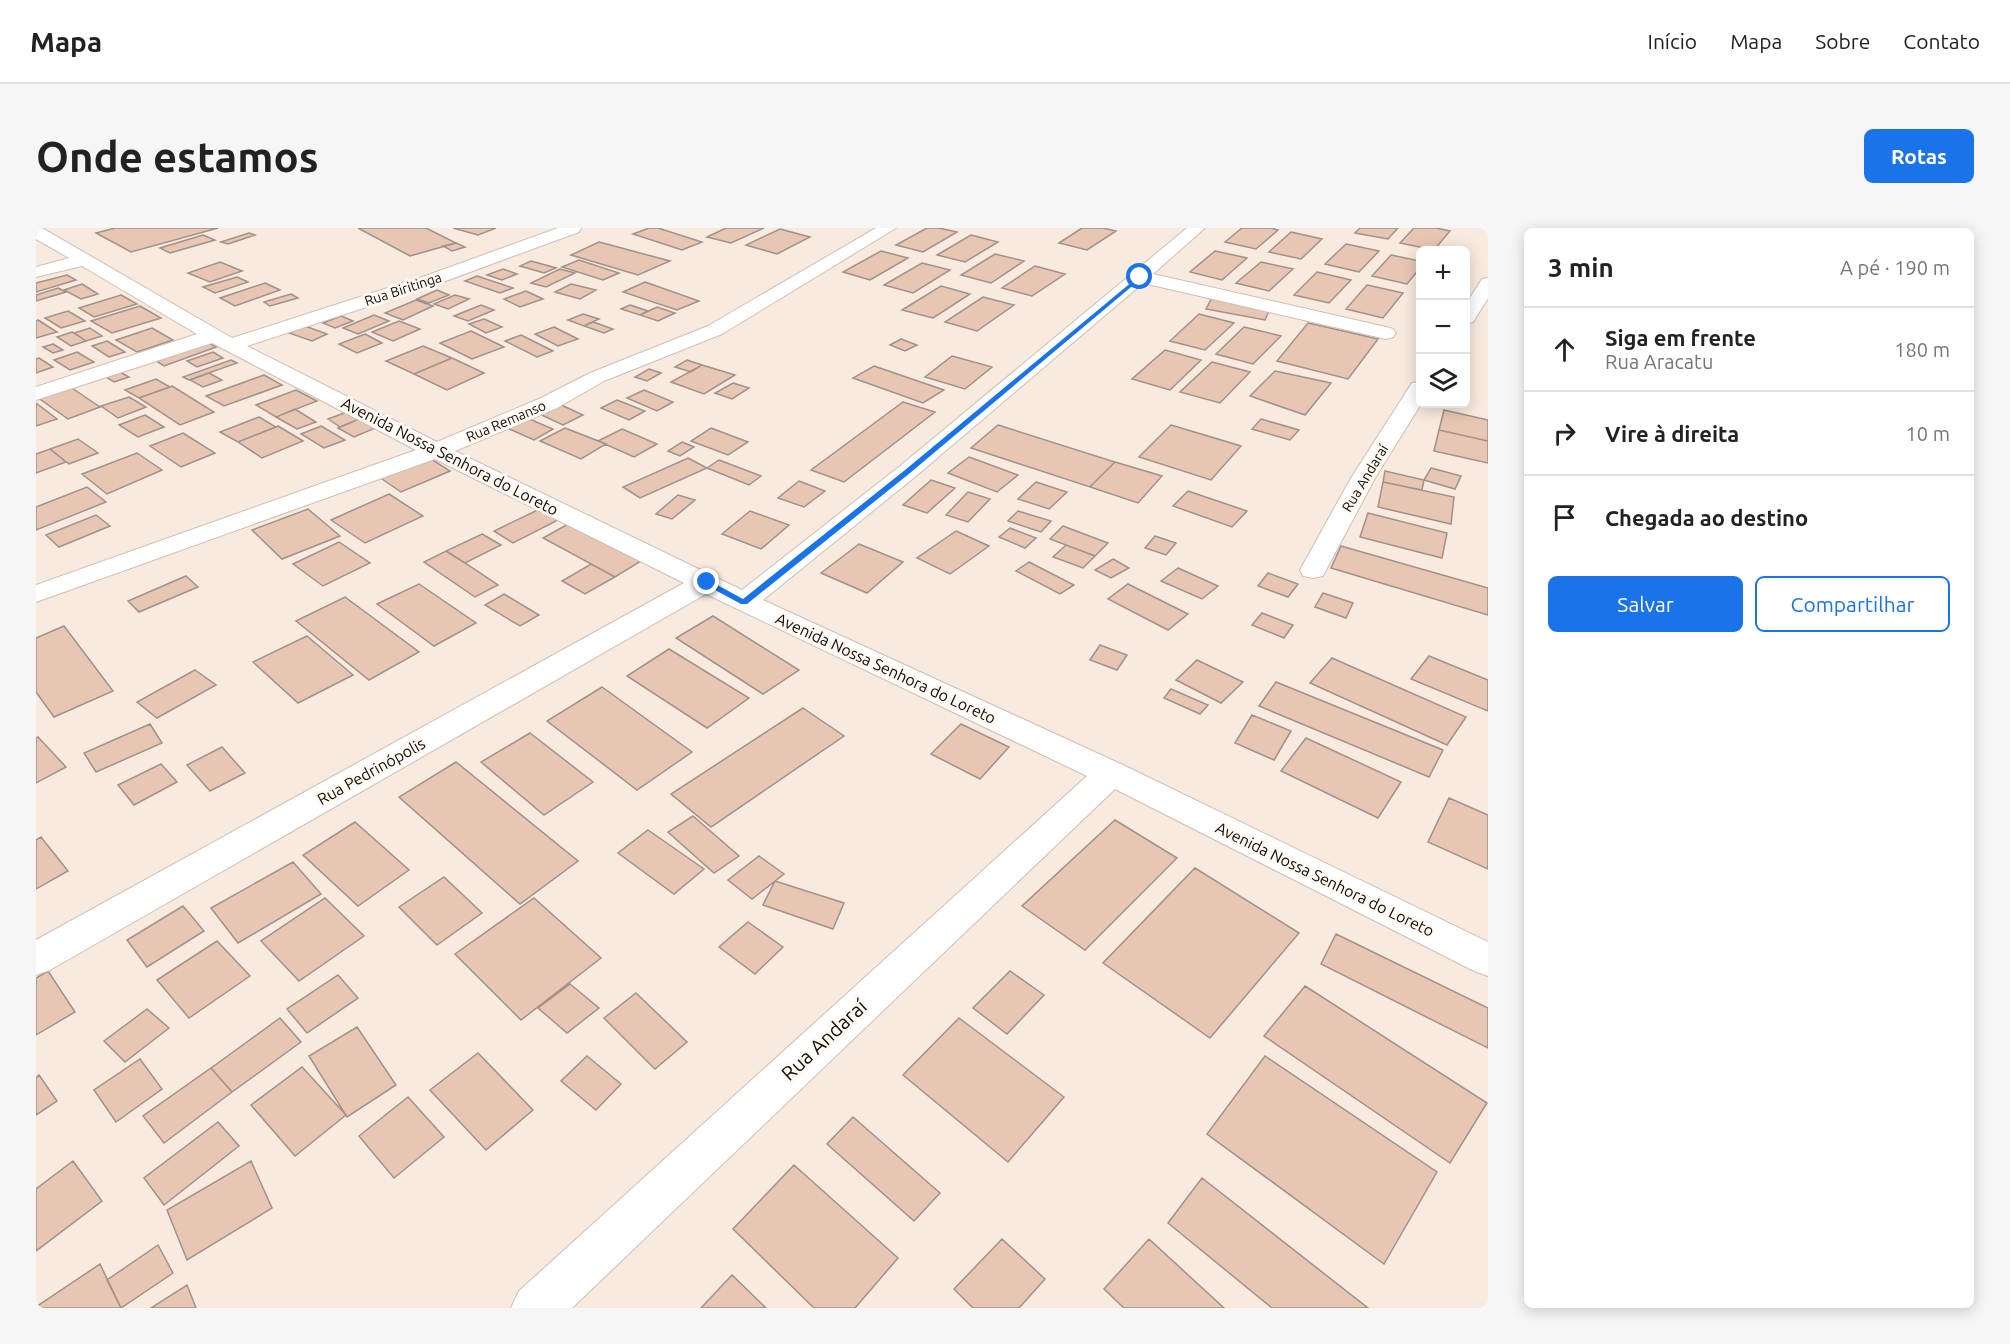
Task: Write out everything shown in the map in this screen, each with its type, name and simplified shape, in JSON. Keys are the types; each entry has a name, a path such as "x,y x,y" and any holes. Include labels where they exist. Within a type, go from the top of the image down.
{"street":[{"name":"Rua Biritinga","path":"36,394 434,279 573,228"},
{"name":"Rua Remanso","path":"36,594 436,451 549,403 597,377 715,330 888,228"},
{"path":"744,602 908,471 1197,228"},
{"name":"Avenida Nossa Senhora do Loreto","path":"36,232 223,340 436,451 744,602 1111,773 1488,960"},
{"path":"36,272 84,260"},
{"path":"1140,277 1386,333"},
{"path":"1470,312 1488,283"},
{"name":"Rua Andaraí","path":"1313,570 1363,478 1416,394"},
{"name":"Rua Pedrinópolis","path":"36,959 707,582"},
{"name":"Rua Andaraí","path":"536,1308 1111,773"}],"building":[{"path":"115,228 218,228 131,252 96,233"},
{"path":"358,228 426,228 456,243 410,256"},
{"path":"453,228 496,228 478,235"},
{"path":"649,228 658,228 702,242 682,250 633,234"},
{"path":"726,228 764,228 731,243 707,237"},
{"path":"927,228 957,232 923,252 896,245"},
{"path":"1082,228 1103,228 1116,231 1087,250 1059,243"},
{"path":"1242,228 1278,230 1256,249 1225,242"},
{"path":"1360,228 1398,228 1388,239 1355,233"},
{"path":"1414,228 1436,228 1450,231 1437,246 1416,246 1400,243"},
{"path":"780,229 810,237 777,254 746,245"},
{"path":"1291,232 1322,239 1301,259 1269,252"},
{"path":"249,233 255,235 228,244 221,242"},
{"path":"203,235 215,240 170,253 160,248"},
{"path":"971,235 998,242 965,262 937,255"},
{"path":"599,242 670,261 638,275 571,255"},
{"path":"456,243 465,247 452,251 443,246"},
{"path":"1346,244 1379,251 1359,272 1325,264"},
{"path":"881,251 908,258 870,280 843,272"},
{"path":"1215,251 1247,258 1222,280 1190,272"},
{"path":"995,254 1024,261 991,283 961,275"},
{"path":"1391,255 1416,260 1416,273 1407,284 1372,276"},
{"path":"579,260 619,273 603,280 562,267"},
{"path":"531,261 556,268 544,273 520,266"},
{"path":"220,262 242,271 210,282 188,273"},
{"path":"1261,262 1293,269 1269,291 1236,283"},
{"path":"922,263 950,270 913,293 884,285"},
{"path":"1035,266 1065,274 1032,296 1002,288"},
{"path":"503,269 517,274 502,280 487,275"},
{"path":"560,269 575,273 546,287 531,283"},
{"path":"1317,272 1351,280 1329,303 1294,295"},
{"path":"67,275 76,280 36,292 36,283"},
{"path":"477,276 513,288 500,293 465,281"},
{"path":"237,277 248,282 215,293 203,287"},
{"path":"645,282 699,301 677,310 623,292"},
{"path":"265,283 280,290 235,306 220,298"},
{"path":"82,284 98,294 81,299 64,290"},
{"path":"571,284 596,290 580,299 555,292"},
{"path":"1367,285 1403,293 1383,318 1346,309"},
{"path":"941,286 970,294 933,318 902,310"},
{"path":"58,288 66,292 36,301 36,295"},
{"path":"437,290 449,295 429,303 417,299"},
{"path":"526,291 543,299 520,307 504,299"},
{"path":"291,294 298,298 270,306 264,302"},
{"path":"121,295 137,304 94,317 79,308"},
{"path":"455,295 469,299 448,309 434,304"},
{"path":"1213,296 1271,307 1265,320 1206,309"},
{"path":"983,297 1014,305 977,331 945,322"},
{"path":"416,300 433,306 403,320 385,313"},
{"path":"481,305 494,310 468,321 454,316"},
{"path":"630,305 648,311 640,315 621,309"},
{"path":"140,306 161,318 112,333 91,321"},
{"path":"657,307 675,313 658,321 640,315"},
{"path":"68,311 85,321 61,328 45,318"},
{"path":"583,314 599,319 584,326 568,320"},
{"path":"1199,314 1234,323 1205,350 1170,341"},
{"path":"374,315 389,321 358,334 343,328"},
{"path":"341,316 353,321 335,328 323,323"},
{"path":"484,319 502,327 486,333 469,324"},
{"path":"38,320 57,332 36,338 36,321"},
{"path":"399,321 420,329 393,341 372,332"},
{"path":"593,322 613,329 604,333 584,326"},
{"path":"1308,323 1378,339 1348,379 1277,361"},
{"path":"305,326 327,334 312,341 289,333"},
{"path":"554,327 578,339 558,346 535,334"},
{"path":"1244,327 1281,336 1253,364 1216,354"},
{"path":"90,328 102,336 86,341 74,333"},
{"path":"152,328 173,340 137,352 116,340"},
{"path":"471,331 504,347 472,359 440,343"},
{"path":"72,332 86,341 71,346 57,337"},
{"path":"365,334 382,343 357,353 339,344"},
{"path":"521,335 553,351 537,357 505,341"},
{"path":"901,339 917,345 905,351 890,345"},
{"path":"107,341 125,352 109,357 92,346"},
{"path":"205,341 216,347 164,366 153,359"},
{"path":"53,344 63,350 53,353 43,347"},
{"path":"423,346 452,358 414,374 386,361"},
{"path":"1165,350 1201,360 1170,390 1132,379"},
{"path":"77,352 94,362 70,370 54,360"},
{"path":"213,352 223,358 197,367 187,361"},
{"path":"952,356 992,367 965,389 925,377"},
{"path":"39,358 53,367 36,373 36,359"},
{"path":"452,358 484,373 447,390 414,374"},
{"path":"231,360 237,363 189,380 183,377"},
{"path":"687,360 702,365 691,372 675,367"},
{"path":"1212,362 1250,372 1220,403 1180,392"},
{"path":"702,365 735,375 704,394 671,382"},
{"path":"874,366 944,390 923,403 853,378"},
{"path":"649,369 661,373 647,381 635,377"},
{"path":"118,371 129,377 114,382 104,376"},
{"path":"1275,371 1331,383 1305,415 1250,396"},
{"path":"209,373 222,380 203,387 190,380"},
{"path":"264,375 282,385 224,406 206,396"},
{"path":"156,379 170,387 139,398 125,390"},
{"path":"733,383 749,388 732,399 715,393"},
{"path":"69,386 100,407 68,419 37,397"},
{"path":"172,386 214,412 180,425 139,398"},
{"path":"296,390 317,401 276,417 256,405"},
{"path":"644,390 673,402 657,411 627,398"},
{"path":"129,397 146,407 118,418 101,406"},
{"path":"617,400 645,411 629,420 601,408"},
{"path":"903,402 935,412 844,482 811,470"},
{"path":"36,403 57,419 36,426"},
{"path":"557,403 583,415 563,425 537,413"},
{"path":"295,409 316,422 297,429 276,417"},
{"path":"352,410 364,417 340,427 328,419"},
{"path":"1444,410 1488,420 1488,441 1439,430"},
{"path":"145,415 164,427 138,437 119,425"},
{"path":"259,417 276,427 238,442 220,432"},
{"path":"364,417 380,426 354,437 338,428"},
{"path":"527,418 553,429 534,440 507,428"},
{"path":"1261,419 1299,430 1290,440 1252,429"},
{"path":"998,425 1115,462 1090,487 971,448"},
{"path":"1171,425 1241,446 1211,480 1139,457"},
{"path":"278,426 303,441 262,458 238,442"},
{"path":"321,426 345,440 324,448 301,434"},
{"path":"565,428 606,444 581,459 540,441"},
{"path":"711,428 748,442 728,455 691,441"},
{"path":"622,429 657,444 634,457 598,441"},
{"path":"1439,430 1488,441 1488,463 1434,451"},
{"path":"183,433 215,453 181,467 150,446"},
{"path":"78,439 98,453 69,464 50,449"},
{"path":"682,442 694,447 680,456 668,451"},
{"path":"50,449 66,462 36,473 36,454"},
{"path":"137,453 162,470 107,494 82,474"},
{"path":"428,457 450,471 401,492 379,477"},
{"path":"969,457 1018,475 997,492 948,473"},
{"path":"688,458 707,468 640,498 623,487"},
{"path":"719,460 761,476 749,485 707,468"},
{"path":"1115,462 1162,476 1138,503 1090,487"},
{"path":"1431,468 1461,476 1455,489 1424,480"},
{"path":"1385,471 1424,480 1422,490 1383,482"},
{"path":"931,480 955,488 927,513 903,505"},
{"path":"799,481 825,491 804,507 778,498"},
{"path":"1036,482 1067,492 1049,509 1018,499"},
{"path":"1383,482 1454,497 1451,524 1378,507"},
{"path":"87,487 106,502 36,530 36,507"},
{"path":"1188,491 1247,511 1232,527 1173,506"},
{"path":"968,492 990,499 968,522 946,515"},
{"path":"389,494 423,516 365,543 331,520"},
{"path":"678,495 695,500 672,519 656,514"},
{"path":"544,507 562,518 513,543 494,531"},
{"path":"308,509 340,536 282,559 252,530"},
{"path":"750,511 789,525 761,549 722,534"},
{"path":"1018,511 1051,521 1041,532 1008,521"},
{"path":"1368,513 1447,533 1442,558 1360,537"},
{"path":"96,515 110,526 59,547 46,535"},
{"path":"570,523 641,561 615,577 543,538"},
{"path":"1063,526 1108,543 1095,556 1050,539"},
{"path":"1010,528 1036,538 1025,548 999,537"},
{"path":"956,531 989,546 950,574 917,558"},
{"path":"482,534 501,545 465,563 446,551"},
{"path":"1155,536 1176,543 1166,555 1145,548"},
{"path":"339,542 370,563 323,586 293,564"},
{"path":"859,544 903,562 867,593 821,573"},
{"path":"1066,545 1095,556 1083,568 1053,557"},
{"path":"1341,546 1488,588 1488,615 1331,568"},
{"path":"446,551 498,585 475,597 424,562"},
{"path":"1113,559 1129,568 1111,578 1095,570"},
{"path":"1029,562 1074,585 1060,594 1016,571"},
{"path":"591,564 615,577 585,594 562,581"},
{"path":"1178,568 1218,586 1202,599 1161,581"},
{"path":"1268,573 1298,584 1288,597 1258,586"},
{"path":"186,576 198,587 139,612 128,601"},
{"path":"419,584 476,623 434,646 377,604"},
{"path":"1128,584 1188,614 1168,630 1108,599"},
{"path":"1323,593 1353,603 1346,618 1315,607"},
{"path":"504,594 539,615 520,626 485,605"},
{"path":"345,597 419,652 369,680 296,621"},
{"path":"1262,613 1293,625 1284,638 1252,625"},
{"path":"713,616 799,670 763,694 676,638"},
{"path":"64,626 113,691 54,717 36,692 36,638"},
{"path":"307,636 353,675 298,703 253,662"},
{"path":"1100,645 1127,655 1117,670 1090,660"},
{"path":"669,649 749,698 707,728 627,676"},
{"path":"1429,656 1488,680 1488,711 1411,679"},
{"path":"1332,658 1466,717 1447,745 1310,683"},
{"path":"1197,660 1243,682 1221,703 1176,680"},
{"path":"195,670 216,685 157,718 137,702"},
{"path":"1276,682 1443,750 1429,777 1259,706"},
{"path":"602,687 692,752 637,790 547,721"},
{"path":"1171,689 1208,705 1200,714 1164,698"},
{"path":"803,708 844,736 711,827 671,794"},
{"path":"1252,715 1291,731 1274,760 1235,743"},
{"path":"150,724 162,743 96,772 84,753"},
{"path":"961,724 1009,747 980,779 931,754"},
{"path":"530,733 593,782 544,815 481,762"},
{"path":"38,737 66,767 36,783 36,738"},
{"path":"1306,738 1401,782 1378,818 1281,771"},
{"path":"222,747 245,773 210,791 187,765"},
{"path":"456,762 578,861 520,904 399,797"},
{"path":"161,764 177,782 134,805 118,785"},
{"path":"1449,798 1488,815 1488,869 1428,842"},
{"path":"693,816 739,856 714,873 668,832"},
{"path":"1115,820 1177,858 1085,950 1022,906"},
{"path":"355,822 409,870 358,906 303,855"},
{"path":"648,830 704,869 674,894 618,853"},
{"path":"41,837 68,871 36,889 36,840"},
{"path":"759,856 784,874 752,899 728,880"},
{"path":"293,862 321,894 238,943 211,908"},
{"path":"1195,868 1299,933 1210,1038 1103,963"},
{"path":"444,877 482,913 437,945 399,907"},
{"path":"775,881 844,903 833,929 763,905"},
{"path":"325,898 364,936 299,981 261,941"},
{"path":"534,898 601,958 521,1020 455,954"},
{"path":"183,906 204,931 147,967 127,940"},
{"path":"748,922 783,947 755,974 719,947"},
{"path":"1336,934 1488,1008 1488,1048 1321,964"},
{"path":"217,941 250,976 189,1018 157,980"},
{"path":"48,971 75,1012 36,1035 36,978"},
{"path":"1010,971 1044,995 1007,1034 973,1008"},
{"path":"338,975 358,998 307,1033 287,1009"},
{"path":"570,984 599,1008 567,1033 538,1008"},
{"path":"1305,986 1487,1103 1450,1163 1264,1036"},
{"path":"636,993 687,1042 655,1069 604,1018"},
{"path":"147,1009 169,1028 125,1062 104,1041"},
{"path":"280,1018 301,1042 232,1092 211,1068"},
{"path":"959,1018 1064,1097 1008,1162 903,1075"},
{"path":"357,1027 396,1085 347,1117 309,1056"},
{"path":"478,1053 533,1110 486,1150 430,1090"},
{"path":"587,1056 621,1084 596,1110 561,1081"},
{"path":"1265,1056 1437,1172 1384,1264 1207,1134"},
{"path":"140,1059 162,1089 116,1122 94,1090"},
{"path":"302,1067 346,1115 295,1156 251,1105"},
{"path":"211,1068 232,1092 164,1143 143,1116"},
{"path":"39,1075 57,1101 36,1115 36,1078"},
{"path":"408,1097 444,1137 394,1178 359,1136"},
{"path":"853,1117 940,1193 914,1221 827,1144"},
{"path":"218,1122 239,1146 164,1205 144,1178"},
{"path":"73,1161 102,1201 36,1251 36,1189"},
{"path":"251,1161 272,1208 187,1260 167,1210"},
{"path":"794,1165 898,1258 855,1308 814,1308 733,1229"},
{"path":"1202,1178 1368,1308 1272,1308 1168,1223"},
{"path":"1002,1239 1045,1279 1019,1308 973,1308 954,1289"},
{"path":"1149,1239 1224,1308 1124,1308 1104,1289"},
{"path":"158,1245 173,1273 121,1308 107,1280"},
{"path":"100,1264 121,1308 36,1308 36,1307"},
{"path":"732,1275 766,1308 701,1308"},
{"path":"187,1285 196,1308 151,1308"}],"route":[{"path":"707,582 744,602 908,471 1140,277"}]}
